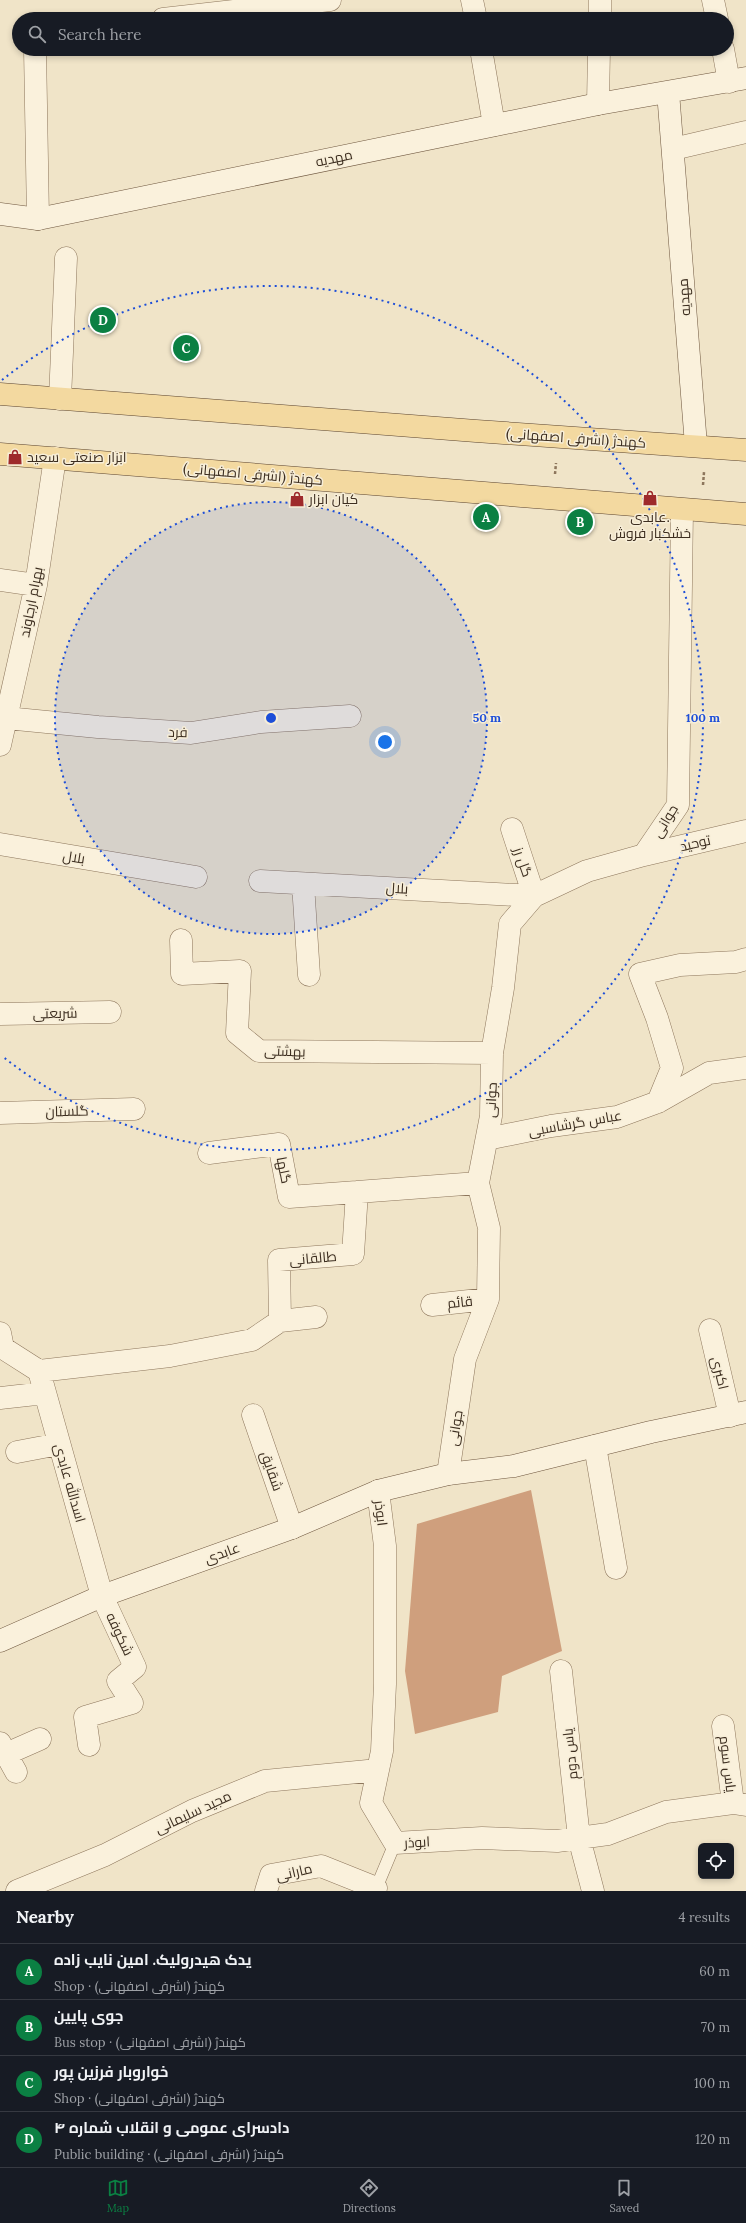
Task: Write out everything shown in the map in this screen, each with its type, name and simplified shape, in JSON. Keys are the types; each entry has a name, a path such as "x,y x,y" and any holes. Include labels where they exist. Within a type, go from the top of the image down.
{"main road":[{"name":"کهندژ (اشرفی اصفهانی)","path":"0,394 746,450"},
{"name":"کهندژ (اشرفی اصفهانی)","path":"0,454 691,511 746,514"}],"street":[{"path":"225,12 330,0"},
{"path":"472,0 475,12"},
{"path":"600,0 600,12"},
{"path":"713,0 716,12"},
{"path":"35,56 38,219"},
{"path":"482,56 494,125"},
{"path":"598,104 599,56"},
{"path":"725,56 737,80"},
{"name":"مهدیه","path":"0,214 38,219 598,104 737,80"},
{"name":"مهدیه","path":"668,92 701,446"},
{"path":"673,149 746,132"},
{"path":"60,399 66,258"},
{"name":"بهرام ارجاوند","path":"0,745 36,584 55,458"},
{"name":"جوانی","path":"448,1474 466,1359 488,1299 489,1228 478,1183 491,1116 492,1053 503,988 510,924 534,896 587,871 644,855 678,805 691,511"},
{"path":"0,580 36,584"},
{"name":"فرد","path":"6,718 98,727 191,733 261,722 350,716"},
{"name":"گل رز","path":"512,829 534,896"},
{"name":"توحید","path":"644,855 746,831"},
{"name":"بلال","path":"0,844 196,877"},
{"name":"بلال","path":"260,881 534,896"},
{"path":"303,884 309,975"},
{"name":"بهشتی","path":"181,940 182,974 240,971 237,1033 259,1051 492,1053"},
{"path":"658,1102 672,1068 657,1018 640,974 680,965 736,962 746,959"},
{"name":"شریعتی","path":"0,1014 110,1012"},
{"name":"عباس گرشاسبی","path":"487,1139 551,1126 618,1117 658,1102 708,1073 746,1068"},
{"name":"گلستان","path":"0,1113 134,1109"},
{"name":"گلها","path":"209,1153 279,1144 289,1197 358,1192"},
{"path":"358,1192 478,1183"},
{"name":"طالقانی","path":"280,1321 278,1260 353,1254 358,1192"},
{"name":"قائم","path":"432,1305 488,1299"},
{"path":"0,1333 2,1348 39,1371 170,1356 252,1340 280,1321 316,1317"},
{"name":"اکبری","path":"710,1330 738,1414"},
{"name":"اسدالله عابدی","path":"39,1371 102,1596"},
{"path":"0,1398 45,1393"},
{"path":"448,1474 514,1466 738,1414"},
{"name":"شقایق","path":"253,1415 292,1528"},
{"path":"17,1452 59,1444"},
{"path":"595,1446 616,1568"},
{"name":"عابدی","path":"0,1641 102,1596 292,1528 378,1491 448,1474"},
{"name":"ابوذر","path":"378,1491 385,1546 384,1684 382,1751 371,1803 395,1843 482,1838 557,1841 608,1834 666,1812 740,1804"},
{"name":"شکوفه","path":"89,1745 85,1717 132,1703 118,1682 135,1667 102,1596"},
{"name":"یاس دوم","path":"561,1671 579,1838 593,1891"},
{"name":"یاس سوم","path":"723,1726 740,1804"},
{"path":"8,1756 40,1740"},
{"name":"مجید سلیمانی","path":"17,1891 105,1855 192,1811 265,1781 378,1770"},
{"name":"مارانی","path":"266,1891 271,1875 321,1866 376,1890"}],"lane":[{"path":"376,1890 395,1843"}],"path":[{"path":"553,499 558,436"},
{"path":"691,511 701,446"}],"building":[{"path":"531,1490 562,1651 502,1676 498,1712 415,1734 405,1671 417,1524"}],"place":[{"name":"دادسرای عمومی و انقلاب شماره ۴","path":"103,320"},
{"name":"خواروبار فرزین پور","path":"186,348"},
{"name":"ابزار صنعتی سعید","path":"15,457"},
{"name":"عابدی. خشکبار فروش","path":"650,498"},
{"name":"کیان ابزار","path":"297,499"},
{"name":"یدک هیدرولیک. امین نایب زاده","path":"486,517"},
{"name":"جوی پایین","path":"580,522"}]}
